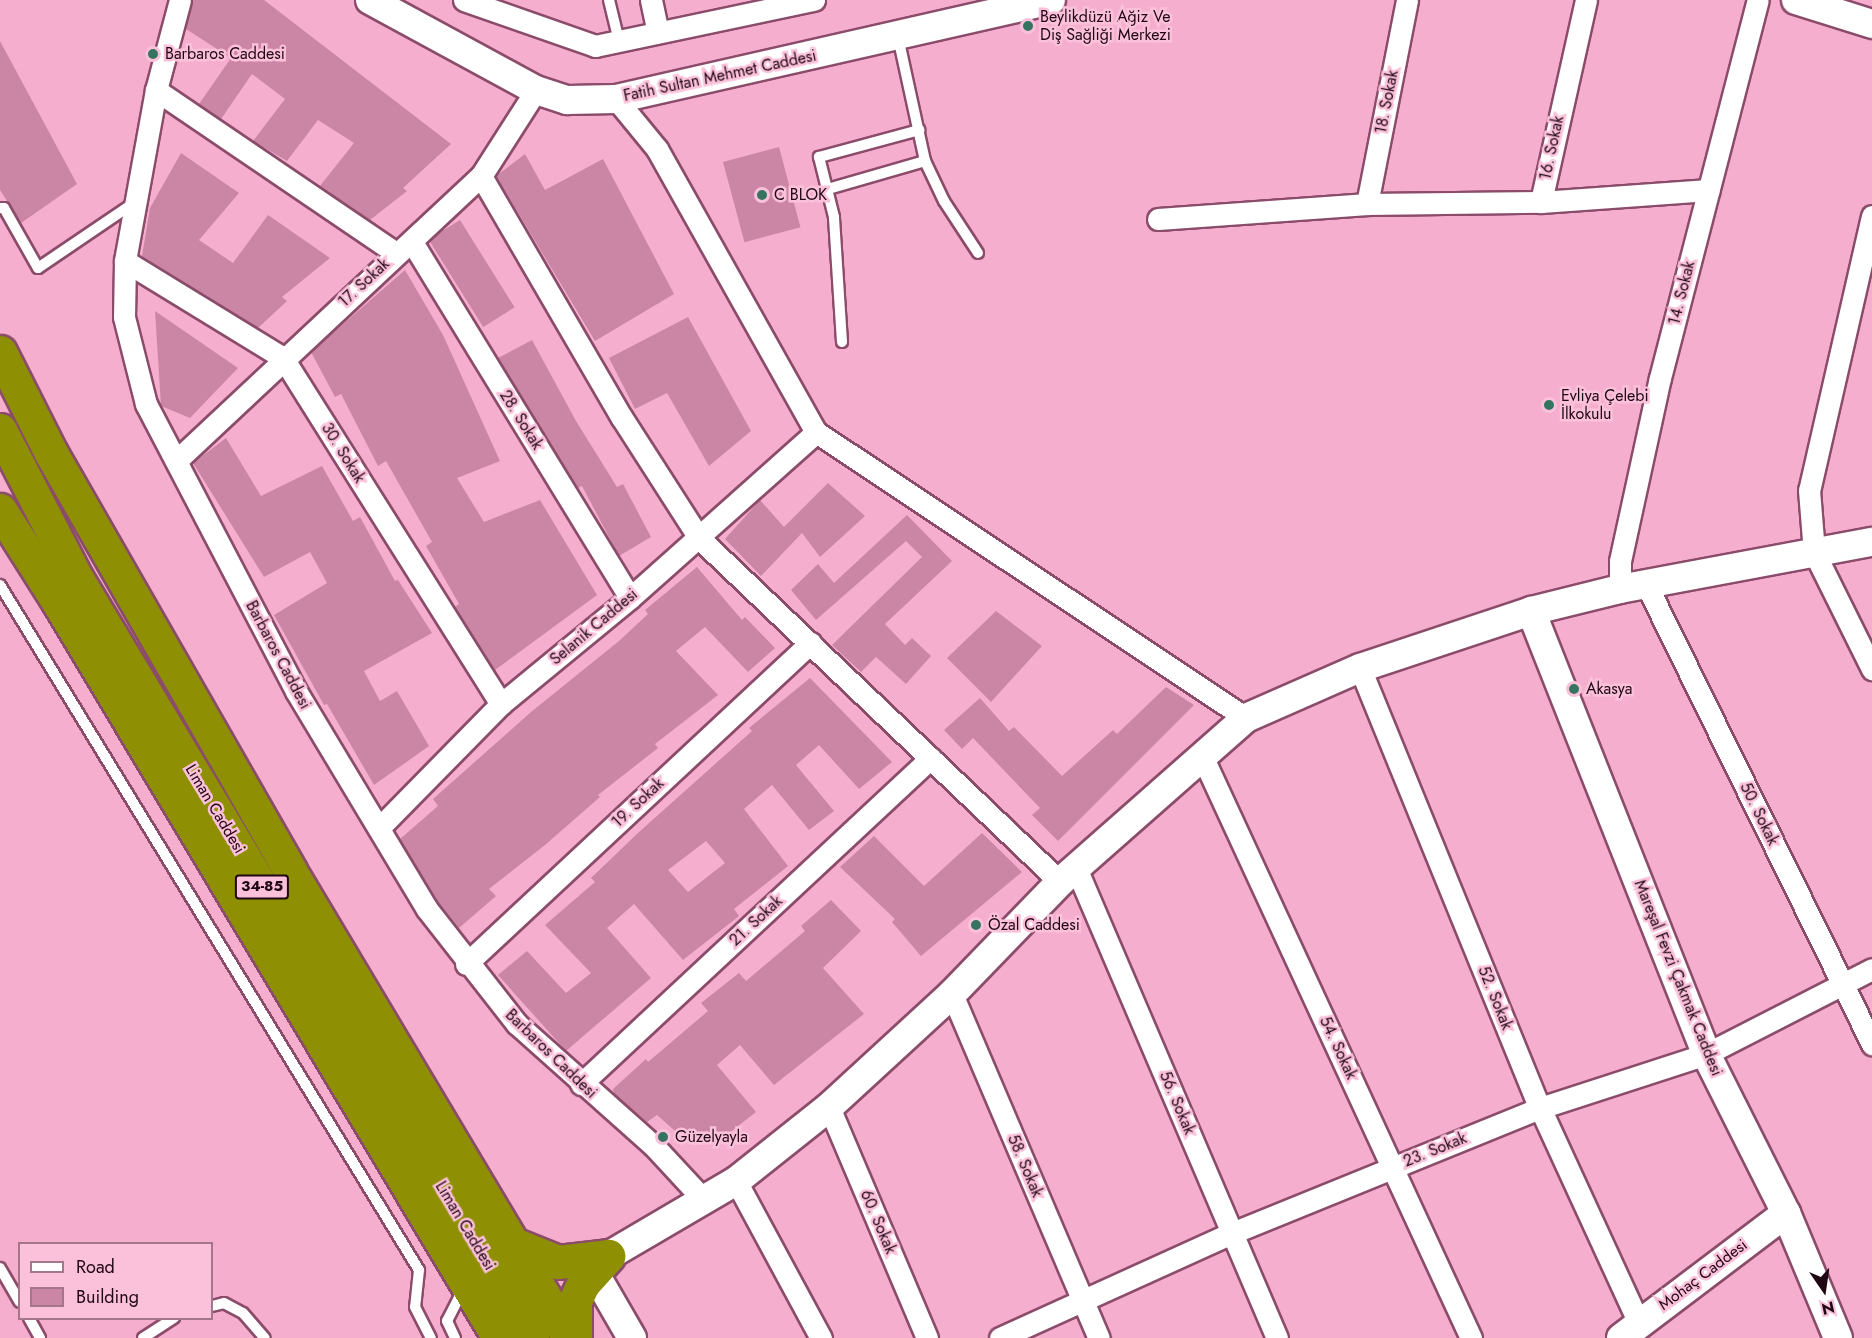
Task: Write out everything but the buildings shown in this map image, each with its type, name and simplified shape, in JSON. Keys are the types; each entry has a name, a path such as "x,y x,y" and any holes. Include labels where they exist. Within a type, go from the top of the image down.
{"highway":[{"path":"0,352 51,453 284,860 516,1245 569,1338"},
{"name":"Liman Caddesi","path":"0,430 78,579 532,1338"},
{"name":"Liman Caddesi","path":"0,510 66,613 499,1338"},
{"path":"516,1245 558,1262 602,1265"},
{"path":"575,1338 575,1301 583,1284 602,1265"}],"street":[{"name":"Barbaros Caddesi","path":"180,0 156,90 125,261 124,317 146,404 296,691 427,909 466,964 517,1024 581,1084 653,1145 703,1199"},
{"name":"Fatih Sultan Mehmet Caddesi","path":"370,0 536,90 567,99 616,99 898,37 1023,4 1051,0"},
{"path":"651,0 658,32"},
{"path":"467,1 594,46 771,4 814,0"},
{"name":"18. Sokak","path":"1367,204 1407,0"},
{"name":"16. Sokak","path":"1586,0 1541,202 1709,190"},
{"name":"14. Sokak","path":"1633,587 1620,561 1709,190 1758,0"},
{"path":"1796,0 1872,24"},
{"name":"28. Sokak","path":"156,90 404,247 630,598"},
{"name":"17. Sokak","path":"176,461 283,358 481,176 536,90"},
{"path":"616,99 657,149 816,432 1246,718"},
{"path":"481,176 622,418 699,538 931,758 1068,875"},
{"path":"1158,219 1367,204 1541,202"},
{"path":"1872,216 1809,490 1814,552 1872,669"},
{"name":"30. Sokak","path":"125,261 283,358 501,704"},
{"name":"Selanik Caddesi","path":"379,828 501,704 630,598 816,432"},
{"path":"632,1338 602,1265 703,1199 736,1181 829,1107 952,994 1068,875 1246,718 1360,668 1531,611 1633,587 1872,542"},
{"name":"50. Sokak","path":"1633,587 1843,984 1872,1044"},
{"name":"Mareşal Fevzi Çakmak Caddesi","path":"1531,611 1706,1054 1786,1213 1838,1338"},
{"name":"19. Sokak","path":"466,964 810,643"},
{"name":"52. Sokak","path":"1360,668 1630,1331"},
{"name":"21. Sokak","path":"581,1084 931,758"},
{"name":"54. Sokak","path":"1203,758 1471,1338"},
{"name":"56. Sokak","path":"1068,875 1232,1233 1277,1338"},
{"name":"23. Sokak","path":"1000,1338 1232,1233 1393,1167 1540,1108 1706,1054 1872,969"},
{"name":"58. Sokak","path":"952,994 1099,1338"},
{"name":"60. Sokak","path":"829,1107 927,1338"},
{"path":"736,1181 821,1338"},
{"name":"Mohaç Caddesi","path":"1630,1331 1786,1213"}],"lane":[{"path":"609,0 619,41"},
{"path":"898,37 926,161 944,201 978,253"},
{"path":"842,342 834,217 819,157 919,130"},
{"path":"828,189 926,161"},
{"path":"0,208 4,208 38,268 136,201"},
{"path":"0,585 419,1270 415,1307 431,1338"},
{"path":"0,1268 18,1299"},
{"path":"455,1338 447,1321 466,1283"},
{"path":"213,1306 224,1303 243,1313 265,1338"},
{"path":"30,1320 40,1338"},
{"path":"143,1338 171,1320"}],"place":[{"name":"Beylikdüzü Ağiz Ve Diş Sağliği Merkezi","path":"1028,26"},
{"name":"Barbaros Caddesi","path":"153,54"},
{"name":"C BLOK","path":"762,195"},
{"name":"Evliya Çelebi İlkokulu","path":"1549,405"},
{"name":"Akasya","path":"1574,689"},
{"name":"Özal Caddesi","path":"976,925"},
{"name":"Güzelyayla","path":"663,1137"}]}
